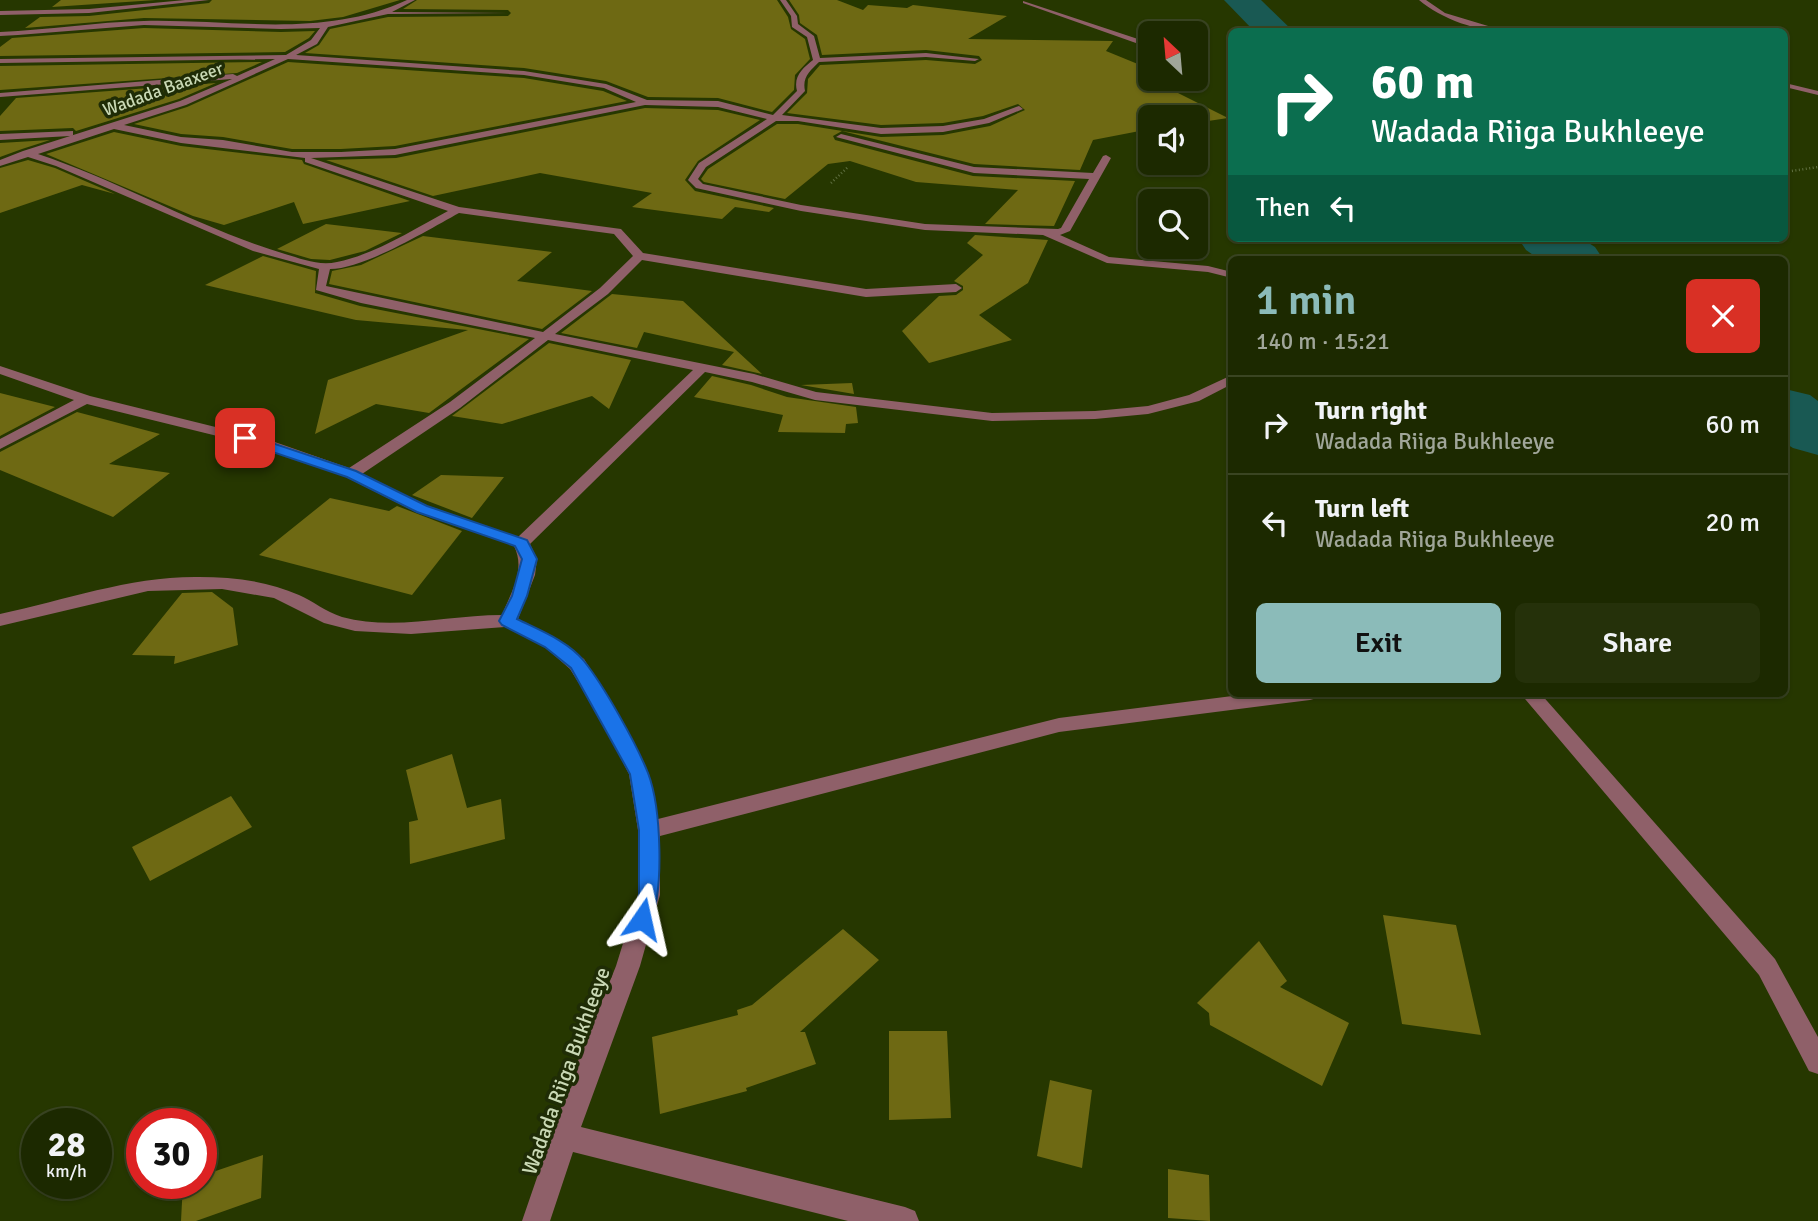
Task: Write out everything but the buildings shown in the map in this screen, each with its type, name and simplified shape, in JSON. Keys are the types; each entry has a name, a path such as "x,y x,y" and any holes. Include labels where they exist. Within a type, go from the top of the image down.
{"street":[{"path":"0,13 89,11 206,0"},
{"path":"381,15 412,0"},
{"path":"783,0 794,16 795,25 810,36 817,60"},
{"path":"1021,2 1039,0"},
{"path":"1422,0 1443,14 1490,28"},
{"path":"1021,2 1138,42"},
{"path":"0,34 142,23 242,27 326,25 381,15 505,13"},
{"name":"Wadada Baaxeer","path":"0,163 109,125 183,103 287,57 314,42 326,25"},
{"path":"975,59 926,55 817,60 804,72 799,83 801,91 772,119 702,165 693,180 700,186 801,208 925,227 1065,231 1106,158"},
{"path":"0,61 287,57 570,79 606,86 646,103"},
{"path":"0,94 244,76"},
{"path":"1800,89 1818,82"},
{"path":"1788,86 1818,93"},
{"path":"292,155 395,152 646,103 718,104 819,133"},
{"path":"772,119 858,129 918,132 986,121 1019,108"},
{"path":"109,125 181,140 223,143 292,155 457,210 617,231 639,256 866,293 956,288"},
{"path":"0,137 94,131"},
{"path":"832,135 974,170 1096,176"},
{"path":"26,153 59,164 144,203 257,248 325,267 352,261 404,239 457,210"},
{"path":"1043,232 1107,260 1208,269 1228,274"},
{"path":"351,474 455,405 604,291 639,256"},
{"path":"325,267 320,288 361,299 754,377 814,396 942,413 992,417 1095,415 1149,410 1194,398 1228,381"},
{"path":"522,543 704,368"},
{"path":"0,370 85,399 267,444 351,474 422,509 522,543 529,559 520,596 508,621 484,620 434,627 388,629 340,622 290,597 253,585 196,582 151,584 0,620"},
{"path":"0,445 85,399"},
{"name":"Wadada Riiga Bukhleeye","path":"508,621 551,643 577,664 606,710 639,774 649,830 649,895 628,966 586,1073 536,1221"},
{"path":"649,830 1059,725 1280,697"},
{"path":"1531,697 1767,967 1818,1062"},
{"path":"565,1137 905,1221"}],"path":[{"path":"801,208 841,174 870,143"},
{"path":"1788,172 1818,167"}],"waterway":[{"path":"1241,0 1272,28"},
{"path":"1551,242 1571,256"},
{"path":"1788,412 1818,433"}],"route":[{"path":"245,438 351,474 422,509 522,543 529,559 527,575 508,621 551,643 577,664 606,710 639,774 649,830 649,895 642,919"}]}
